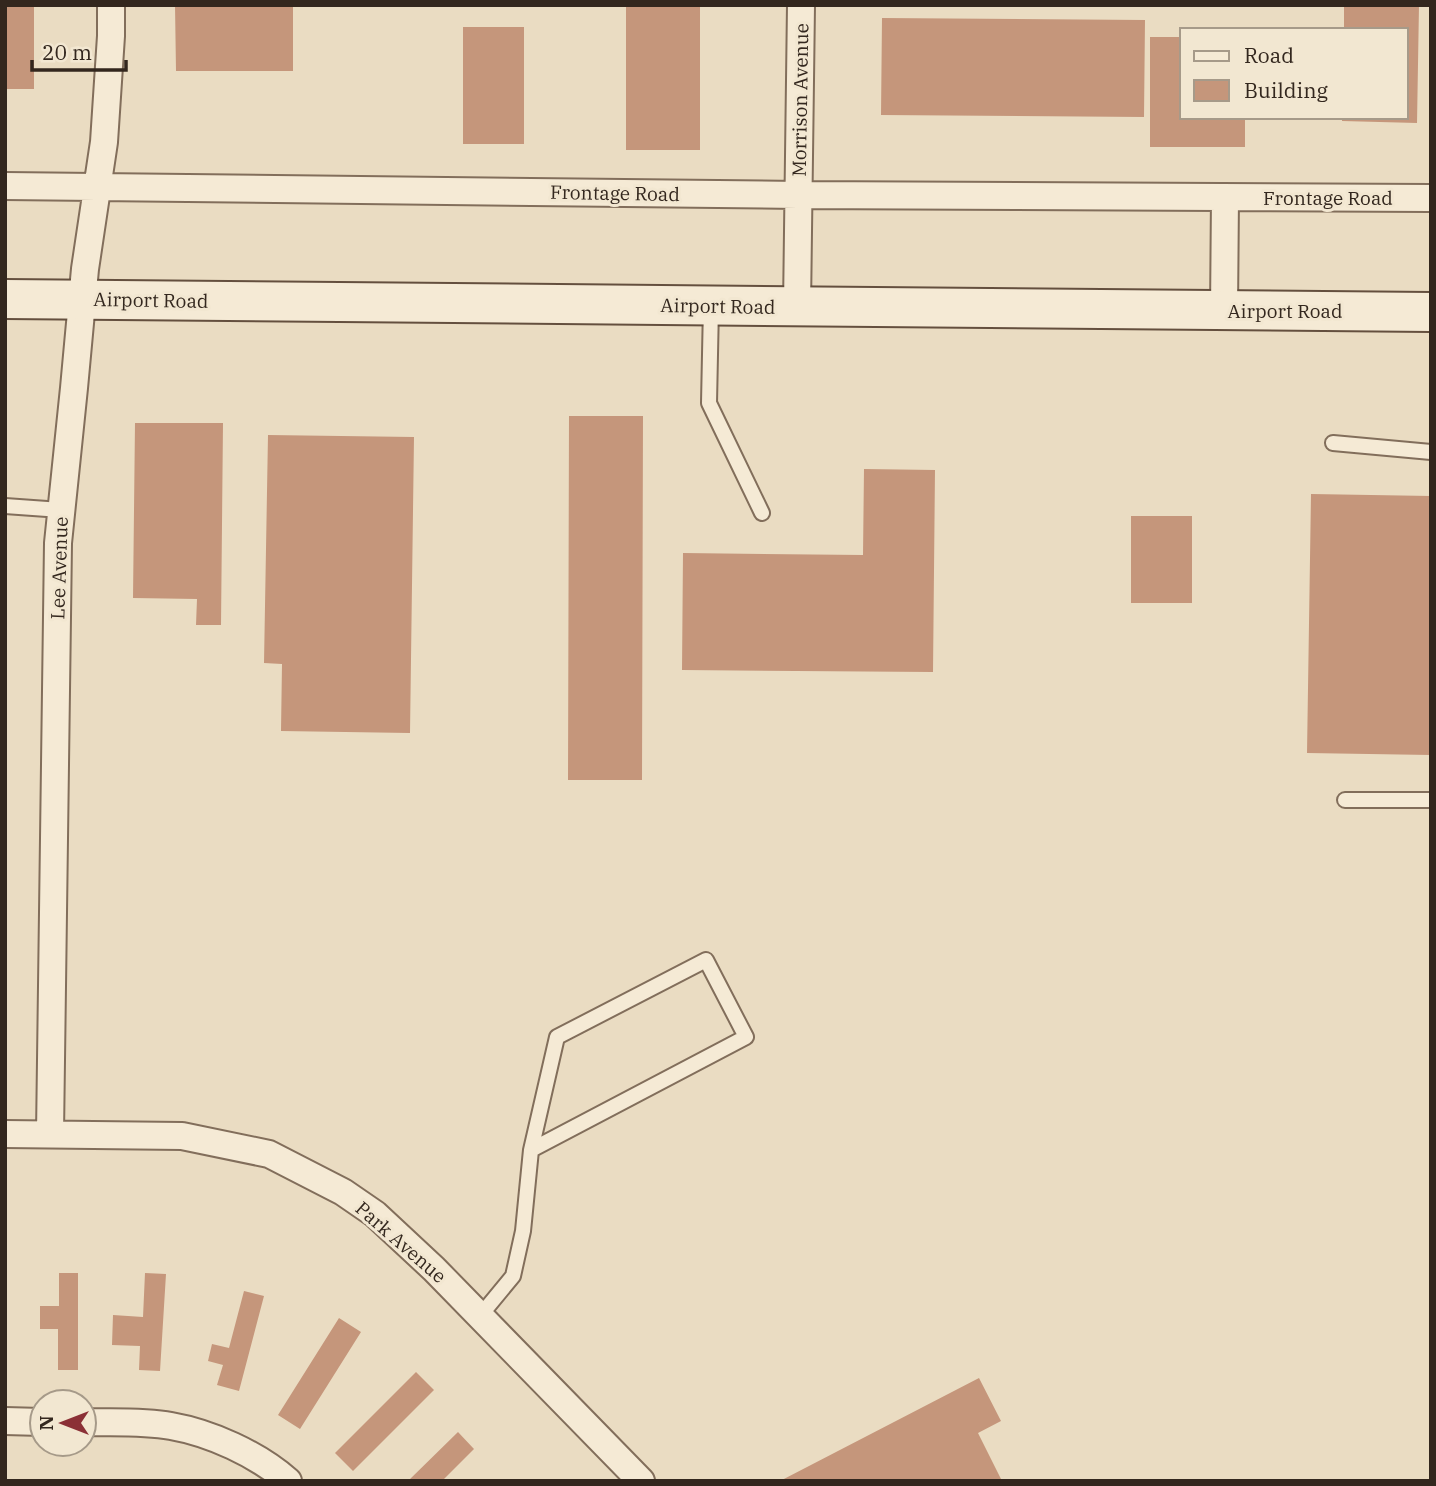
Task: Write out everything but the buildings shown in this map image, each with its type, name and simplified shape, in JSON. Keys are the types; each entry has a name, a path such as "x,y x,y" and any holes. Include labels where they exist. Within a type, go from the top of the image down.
{"main road":[{"name":"Airport Road","path":"5,299 1431,312"}],"street":[{"name":"Lee Avenue","path":"50,1135 58,542 85,269 106,118 111,5"},
{"name":"Morrison Avenue","path":"797,307 801,5"},
{"name":"Frontage Road","path":"5,186 799,195 1431,198"},
{"path":"1224,310 1225,197"},
{"name":"Park Avenue","path":"5,1134 182,1136 269,1154 343,1192 375,1214 434,1269 629,1477"},
{"path":"5,1421 28,1422"},
{"path":"98,1422 172,1426 202,1434 256,1458 288,1481"}],"lane":[{"path":"711,306 709,403 762,513"},
{"path":"1333,443 1431,453"},
{"path":"5,506 61,510"},
{"path":"1345,800 1431,800"},
{"path":"480,1316 513,1276 523,1231 531,1150 558,1037 706,960 746,1037 531,1150"}]}
